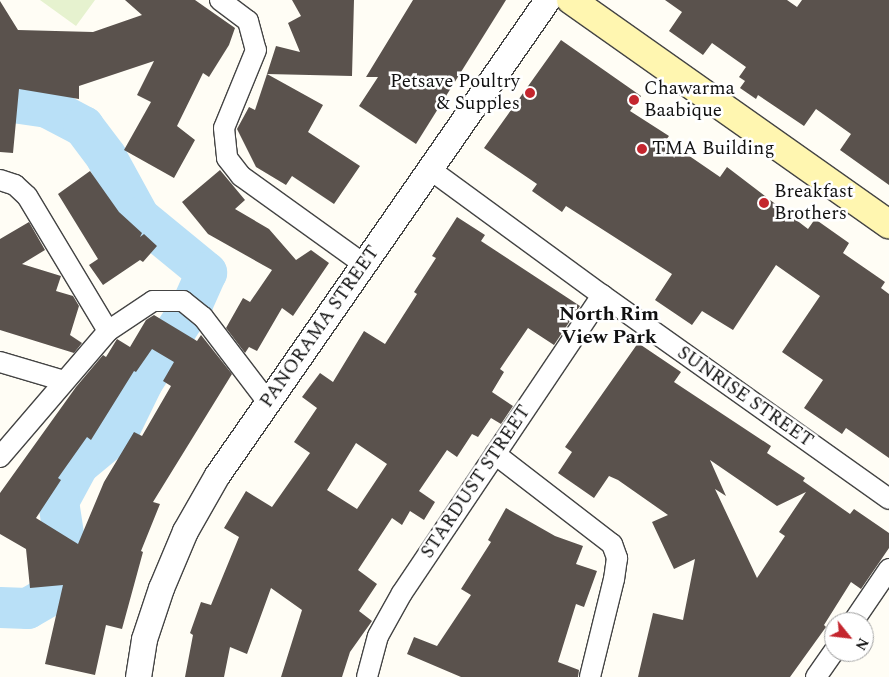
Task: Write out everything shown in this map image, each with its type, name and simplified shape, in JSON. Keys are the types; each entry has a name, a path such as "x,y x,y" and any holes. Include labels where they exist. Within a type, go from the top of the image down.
{"main road":[{"path":"571,0 889,224"}],"street":[{"path":"220,0 248,21 256,50 224,128 227,158 241,176 365,265"},
{"name":"PANORAMA STREET","path":"138,677 153,613 185,532 217,475 267,401 431,170 547,0"},
{"name":"SUNRISE STREET","path":"431,170 602,296 889,499"},
{"path":"0,180 16,185 27,196 108,330"},
{"name":"STARDUST STREET","path":"367,677 378,636 402,593 602,296"},
{"path":"0,457 108,330 153,301 183,301 203,317 267,401"},
{"path":"0,362 64,382"},
{"path":"495,454 612,544 617,558 614,579 590,677"},
{"path":"860,612 889,569"},
{"path":"816,677 826,662"}],"green space":[{"path":"40,0 95,0 76,26"}],"building":[{"path":"125,0 195,0 235,28 229,45 209,77 203,73 177,126 195,140 174,178 124,150 151,102 137,95 154,61 79,86 79,99 19,89 13,153 0,152 0,1 18,30 93,32 142,15"},
{"path":"292,0 354,0 352,76 267,74 276,46 300,52 288,23 301,16"},
{"path":"413,0 506,0 416,144 359,106 378,77 366,77"},
{"path":"665,0 787,0 797,7 802,0 889,0 889,185 840,150 851,134 816,109 804,126 758,95 756,99 740,88 745,81 739,77 746,67 712,43 703,55 669,31 682,12"},
{"path":"561,40 641,96 630,111 669,136 666,140 720,177 727,167 808,229 815,219 849,243 843,253 885,282 881,288 889,294 889,458 846,428 842,434 804,408 823,380 782,352 820,296 776,265 733,330 702,311 692,325 655,300 672,274 566,206 562,212 532,191 537,184 484,148"},
{"path":"267,74 323,105 308,132 360,166 334,204 292,176 286,185 256,167 237,129 249,107 255,110"},
{"path":"220,170 245,200 235,209 269,229 296,260 311,250 329,263 293,316 282,308 257,351 249,347 245,353 226,328 243,298 250,302 272,270 208,234 182,202"},
{"path":"90,171 119,212 142,233 140,237 144,234 157,246 143,262 140,260 103,285 89,265 98,259 58,194"},
{"path":"457,217 485,235 481,241 580,306 554,345 528,328 500,369 504,372 492,392 513,406 501,424 491,418 478,437 472,434 457,457 447,450 419,491 435,502 424,520 410,511 402,525 392,518 358,570 377,584 359,611 372,621 350,652 342,677 281,677 302,610 271,588 247,654 230,647 224,677 185,677 193,635 190,633 201,602 211,605 239,537 224,528 246,491 272,507 310,453 294,442 317,408 302,397 320,373 333,382 364,331 385,344 417,294 414,292 436,258 432,256","holes":["356,443 387,464 357,509 327,490"]},
{"path":"29,222 45,250 22,264 61,276 56,291 73,296 79,306 70,335 82,343 74,353 0,330 0,239"},
{"path":"154,315 197,341 201,335 232,374 153,502 160,504 141,551 143,552 122,629 106,625 95,675 45,664 63,585 30,588 26,549 0,534 0,493 76,387 103,355 106,357 117,339 130,347 146,320","holes":["152,349 174,362 163,381 171,386 142,436 134,432 104,482 78,544 36,518 61,480 58,478 87,437 91,440 134,371 136,372"]},
{"path":"638,343 681,372 674,382 771,446 767,453 805,478 803,481 850,514 854,509 889,533 889,548 861,589 851,582 832,612 824,612 824,630 790,677 638,677 653,613 683,620 695,559 674,569 652,522 668,515 618,480 609,476 594,498 558,473 572,452 565,447","holes":["710,460 777,506 806,492 779,532 785,536 757,578 715,489 726,496"]},
{"path":"506,508 555,536 583,546 576,564 597,571 584,607 576,604 558,662 579,670 578,677 461,677 407,654 414,637 437,646 471,595 461,589 491,542 488,540"}],"waterway":[{"path":"0,100 47,107 83,126 106,157 139,217 206,272 192,304 142,382 118,431 78,464 58,501 66,553 60,589 27,608 0,607"}],"place":[{"name":"Petsave Poultry & Supples","path":"530,93"},
{"name":"Chawarma Baabique","path":"634,100"},
{"name":"TMA Building","path":"642,149"},
{"name":"Breakfast Brothers","path":"764,203"}],"district":[{"name":"North Rim View Park","path":"609,326"}]}
